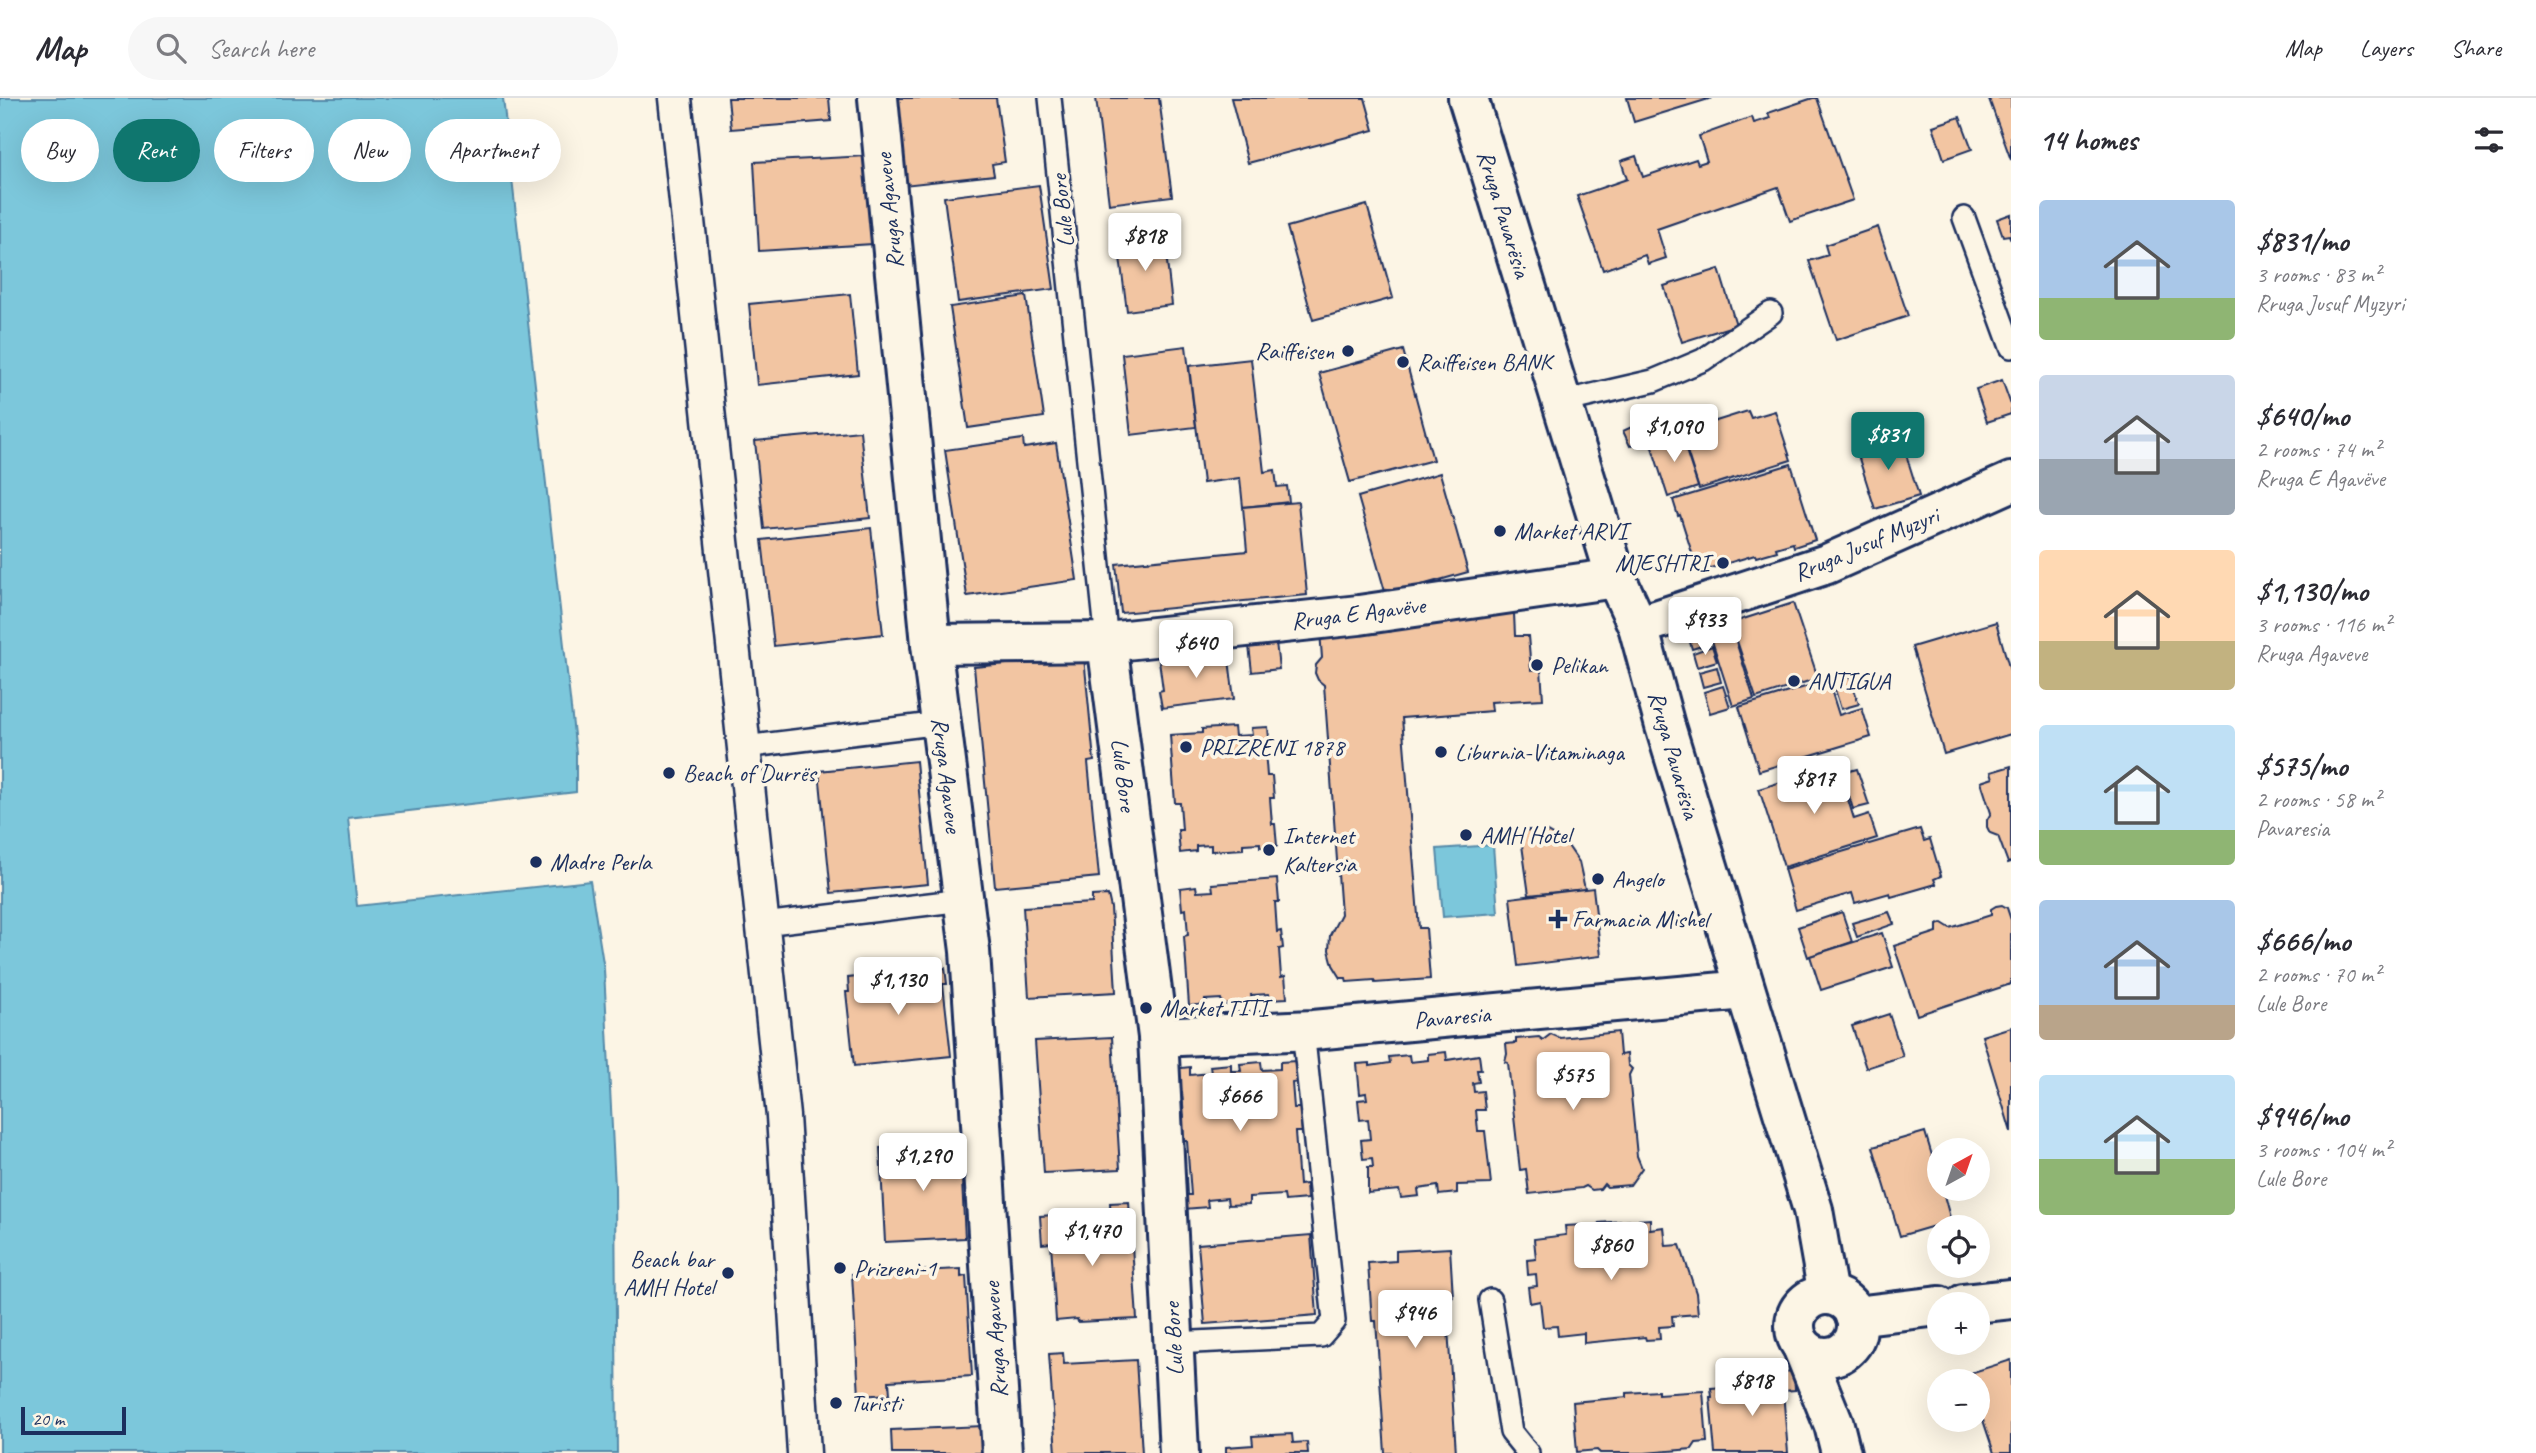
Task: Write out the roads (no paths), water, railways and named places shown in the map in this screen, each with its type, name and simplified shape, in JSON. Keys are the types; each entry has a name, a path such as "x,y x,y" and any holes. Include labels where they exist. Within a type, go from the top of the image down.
{"street":[{"path":"675,98 783,1116 804,1453"},
{"name":"Rruga Agaveve","path":"878,98 931,644 970,951 1002,1453"},
{"name":"Rruga Pavarësia","path":"1468,98 1616,578 1638,626 1665,726 1844,1320 1838,1439"},
{"name":"Rruga Jusuf Myzyri","path":"1638,626 1827,565 2011,482"},
{"name":"Rruga E Agavëve","path":"931,644 1107,642 1359,615 1616,578"},
{"name":"Lule Bore","path":"1107,642 1158,1037 1179,1453"},
{"name":"Pavaresia","path":"1158,1037 1303,1030 1745,990"},
{"path":"1844,1320 1836,1356 1824,1357 1802,1346 1797,1335 1799,1311 1806,1302 1816,1297 1844,1320 1927,1309"},
{"path":"1990,1301 2011,1298"},
{"name":"Rruga Pavarësia","path":"1802,1346 1838,1439"}],"lane":[{"name":"Lule Bore","path":"1050,98 1107,642"},
{"path":"1964,218 2011,347"},
{"path":"1562,402 1653,380 1703,360 1771,313"},
{"path":"744,747 941,723"},
{"path":"763,924 963,900"},
{"path":"1173,1343 1321,1336 1334,1321 1303,1030"},
{"path":"1490,1300 1511,1432 1528,1453"}],"water":[{"path":"0,98 503,98 505,119 425,119 425,182 512,182 576,753 576,792 348,818 357,906 590,881 604,969 615,1187 617,1453 0,1453"},
{"path":"1493,845 1498,913 1443,917 1437,849"}],"place":[{"name":"Raiffeisen","path":"1348,351"},
{"name":"Raiffeisen BANK","path":"1403,362"},
{"name":"Market ARVI","path":"1500,531"},
{"name":"MJESHTRI","path":"1723,563"},
{"name":"Pelikan","path":"1537,665"},
{"name":"ANTIGUA","path":"1794,681"},
{"name":"PRIZRENI 1878","path":"1186,747"},
{"name":"Liburnia-Vitaminaga","path":"1441,752"},
{"name":"Beach of Durrës","path":"669,773"},
{"name":"AMH Hotel","path":"1466,835"},
{"name":"Internet Kaltersia","path":"1269,850"},
{"name":"Madre Perla","path":"536,862"},
{"name":"Angelo","path":"1598,879"},
{"name":"Farmacia Mishel","path":"1558,919"},
{"name":"Market TITI","path":"1146,1008"},
{"name":"Prizreni-1","path":"840,1268"},
{"name":"Beach bar AMH Hotel","path":"728,1273"},
{"name":"Turisti","path":"836,1403"}]}
